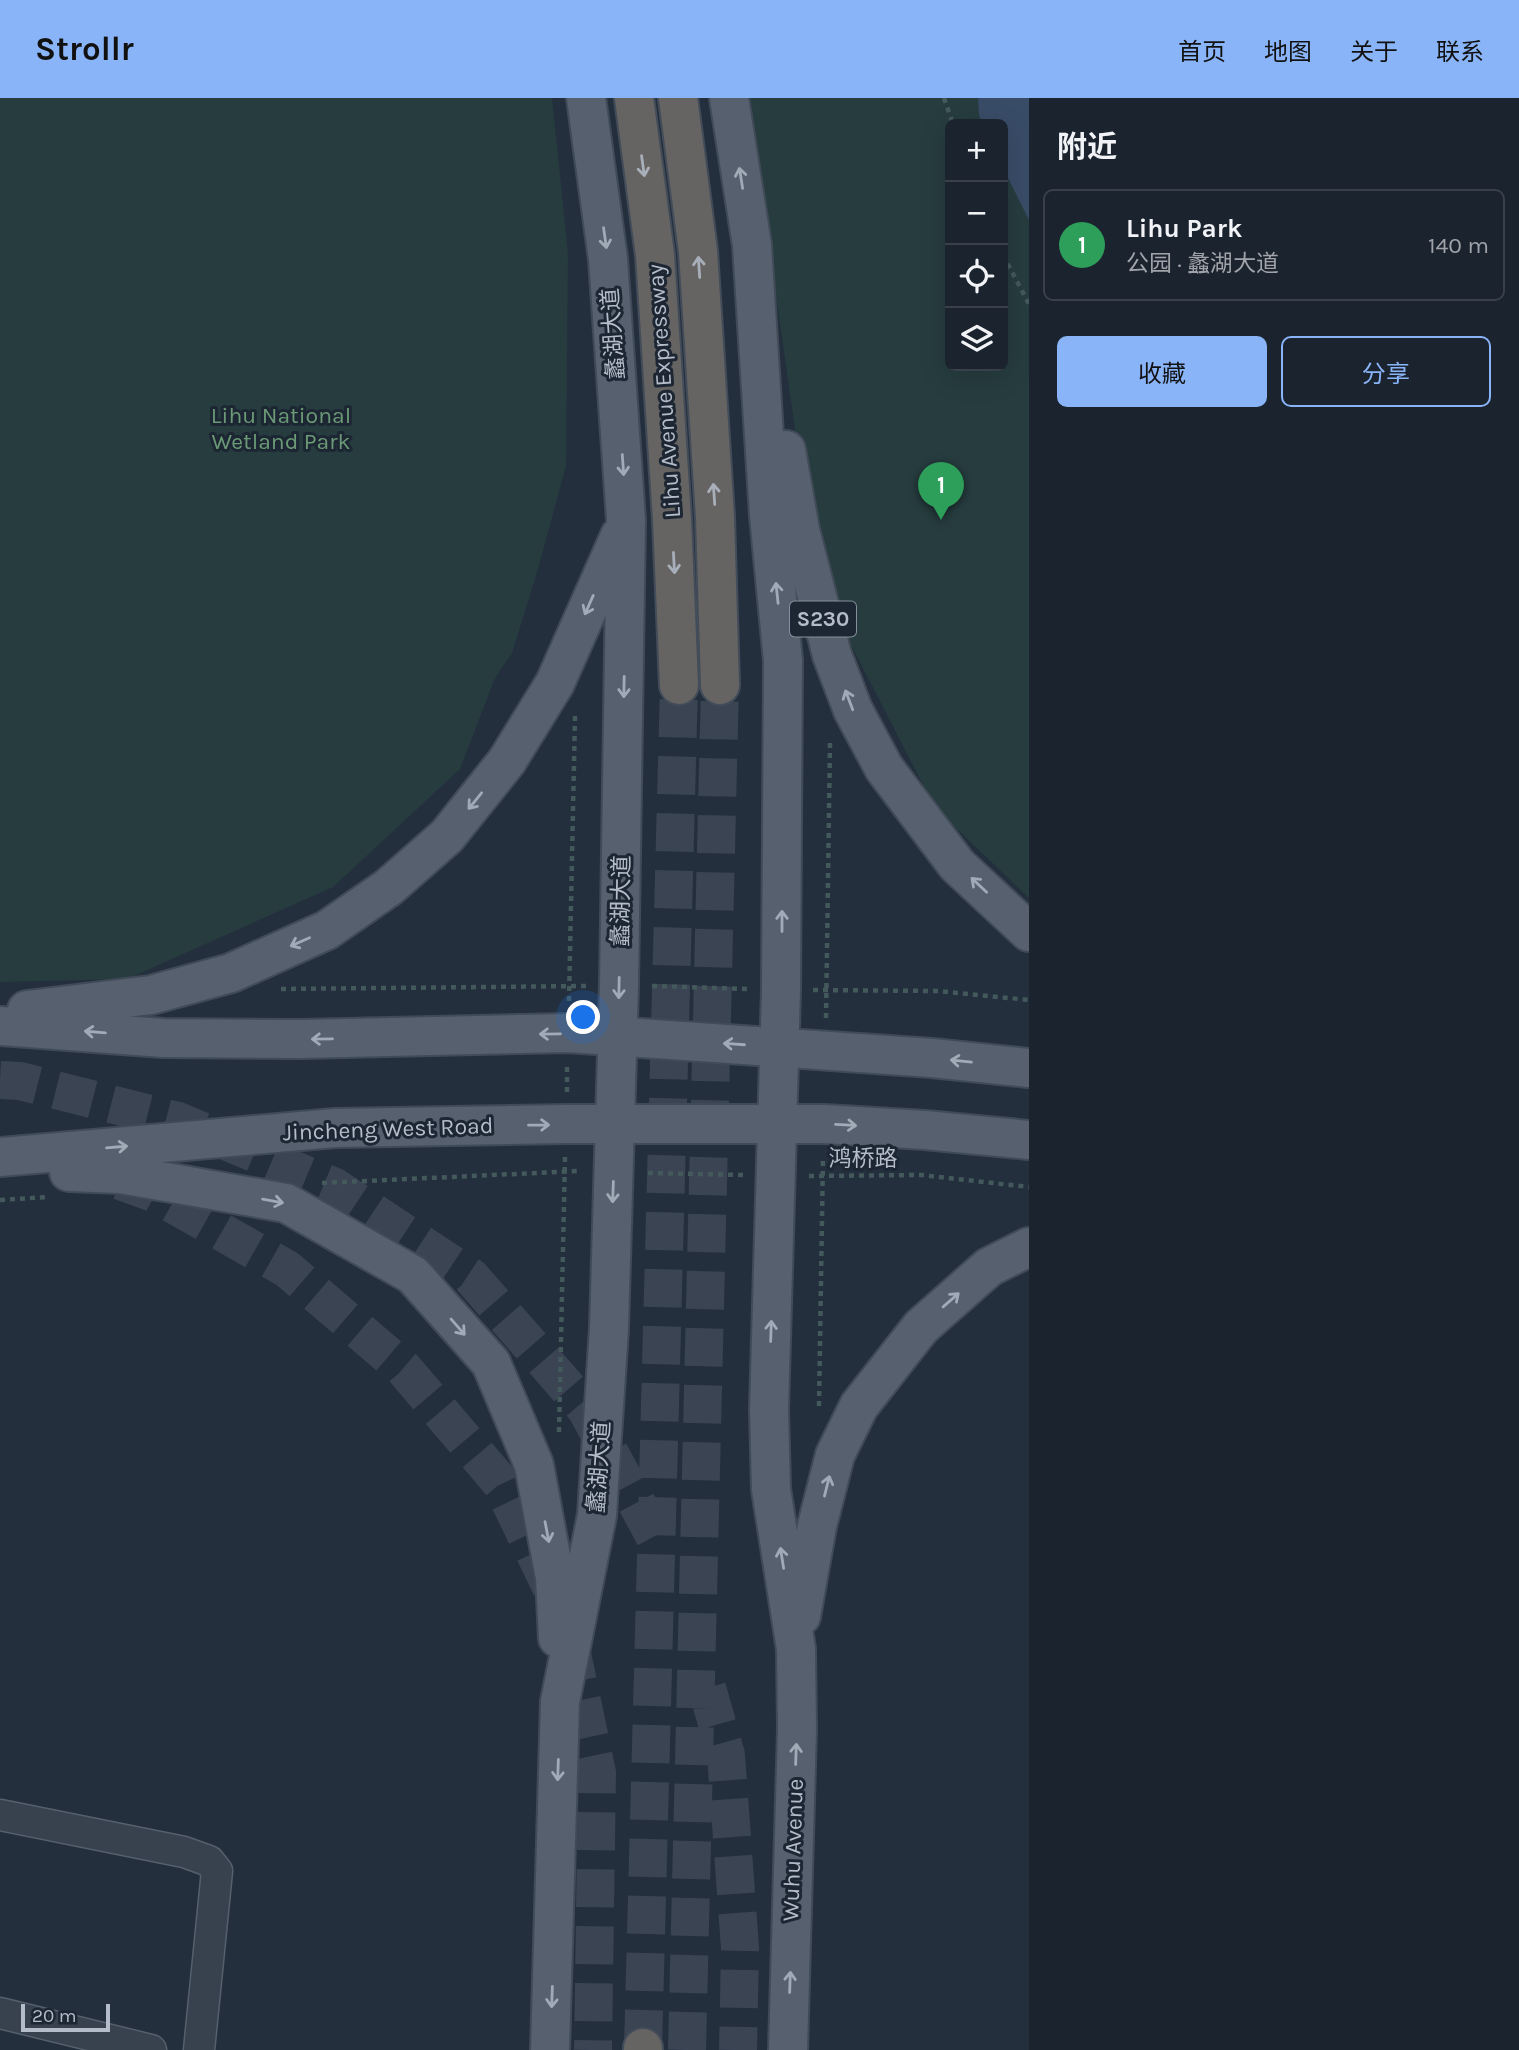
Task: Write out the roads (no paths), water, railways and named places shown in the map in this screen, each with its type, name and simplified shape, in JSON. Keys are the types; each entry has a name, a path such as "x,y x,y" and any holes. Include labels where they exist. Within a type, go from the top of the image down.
{"highway":[{"name":"Lihu Avenue Expressway","path":"634,98 655,255 680,685"},
{"name":"Lihu Avenue Expressway","path":"678,98 698,251 715,517 720,685"}],"main road":[{"name":"蠡湖大道","path":"560,1702 597,1515 609,1328 619,985 626,520 608,259 586,98"},
{"path":"729,98 752,245 769,515 783,660 780,1047 769,1409 771,1489 796,1650"},
{"name":"S230","path":"752,245 800,530 832,655 853,710 884,768 957,865 1029,932"},
{"path":"0,1012 151,995 231,972 327,930 389,887 447,836 507,761 555,683 626,520"},
{"path":"0,1026 163,1038 301,1039 568,1033 1029,1068"},
{"name":"Jincheng West Road","path":"0,1157 335,1128 778,1124 925,1129 1029,1140"},
{"path":"0,1170 120,1174 286,1203 413,1275 491,1363 534,1465 555,1578 560,1702 550,2050"},
{"path":"796,1650 817,1526 835,1455 859,1406 921,1327 989,1267 1029,1247"},
{"name":"Wuhu Avenue","path":"788,2050 797,1729 796,1650"}],"street":[{"path":"0,1815 184,1852 209,1861 217,1871 199,2050"},
{"path":"0,2013 151,2050"}],"water":[{"path":"978,98 1029,98 1029,220 1008,178 1008,119 981,119"}],"tunnel":[{"path":"643,2048 679,685"},
{"path":"687,2050 720,685"},
{"path":"0,1080 20,1081 178,1121 335,1187 471,1277 586,1409 656,1539"},
{"path":"120,1181 153,1193 287,1269 404,1369 501,1483 551,1587"},
{"path":"570,1644 597,1773 593,2050"},
{"path":"707,1688 726,1755 740,1948 738,2050"}],"place":[{"name":"Lihu Park","path":"941,520"}],"park label":[{"name":"Lihu National Wetland Park","path":"281,428"}]}
